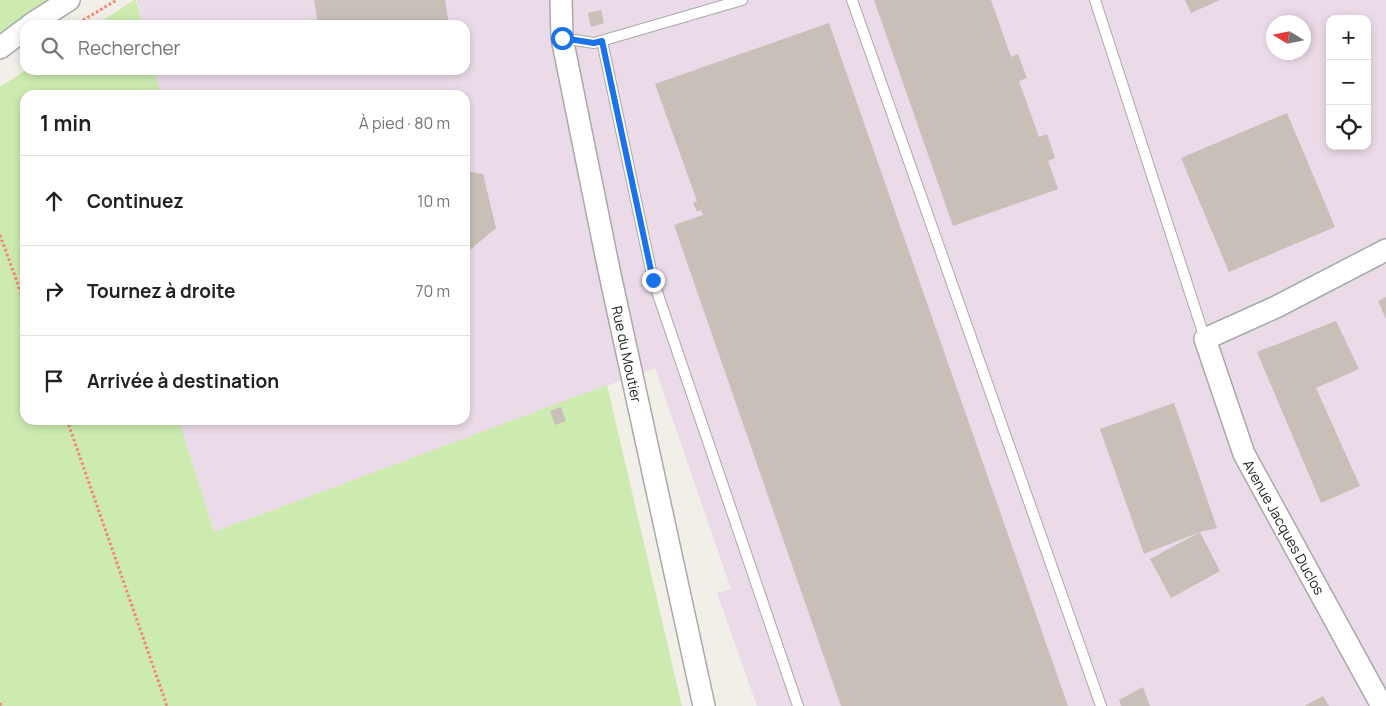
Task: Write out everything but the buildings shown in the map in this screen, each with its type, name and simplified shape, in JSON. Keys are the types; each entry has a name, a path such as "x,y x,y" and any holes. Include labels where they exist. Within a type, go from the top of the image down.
{"street":[{"path":"38,20 69,0"},
{"name":"Rue du Moutier","path":"561,0 562,38 609,270 704,706"},
{"path":"0,48 20,33"},
{"path":"1205,339 1276,307 1386,250"},
{"name":"Avenue Jacques Duclos","path":"1205,339 1244,454 1382,706"}],"lane":[{"path":"562,38 594,43 742,0"},
{"path":"852,0 1101,706"},
{"path":"1095,0 1205,339"},
{"path":"602,41 653,280 798,706"}],"path":[{"path":"82,20 117,0"},
{"path":"0,235 20,290"},
{"path":"69,425 167,706"}],"shaded area":[{"path":"137,0 1386,0 1386,706 757,706 717,593 731,589 655,368 214,532 181,425 470,425 470,90 160,90 155,75 470,75 470,20 142,20"}],"green space":[{"path":"0,0 54,0 20,20 0,34"},
{"path":"136,0 142,20 103,20"},
{"path":"20,74 155,75 160,90 20,90 20,425 181,425 214,532 607,385 682,706 0,706 0,87"}],"route":[{"path":"562,38 594,43 602,41 653,280"}]}
